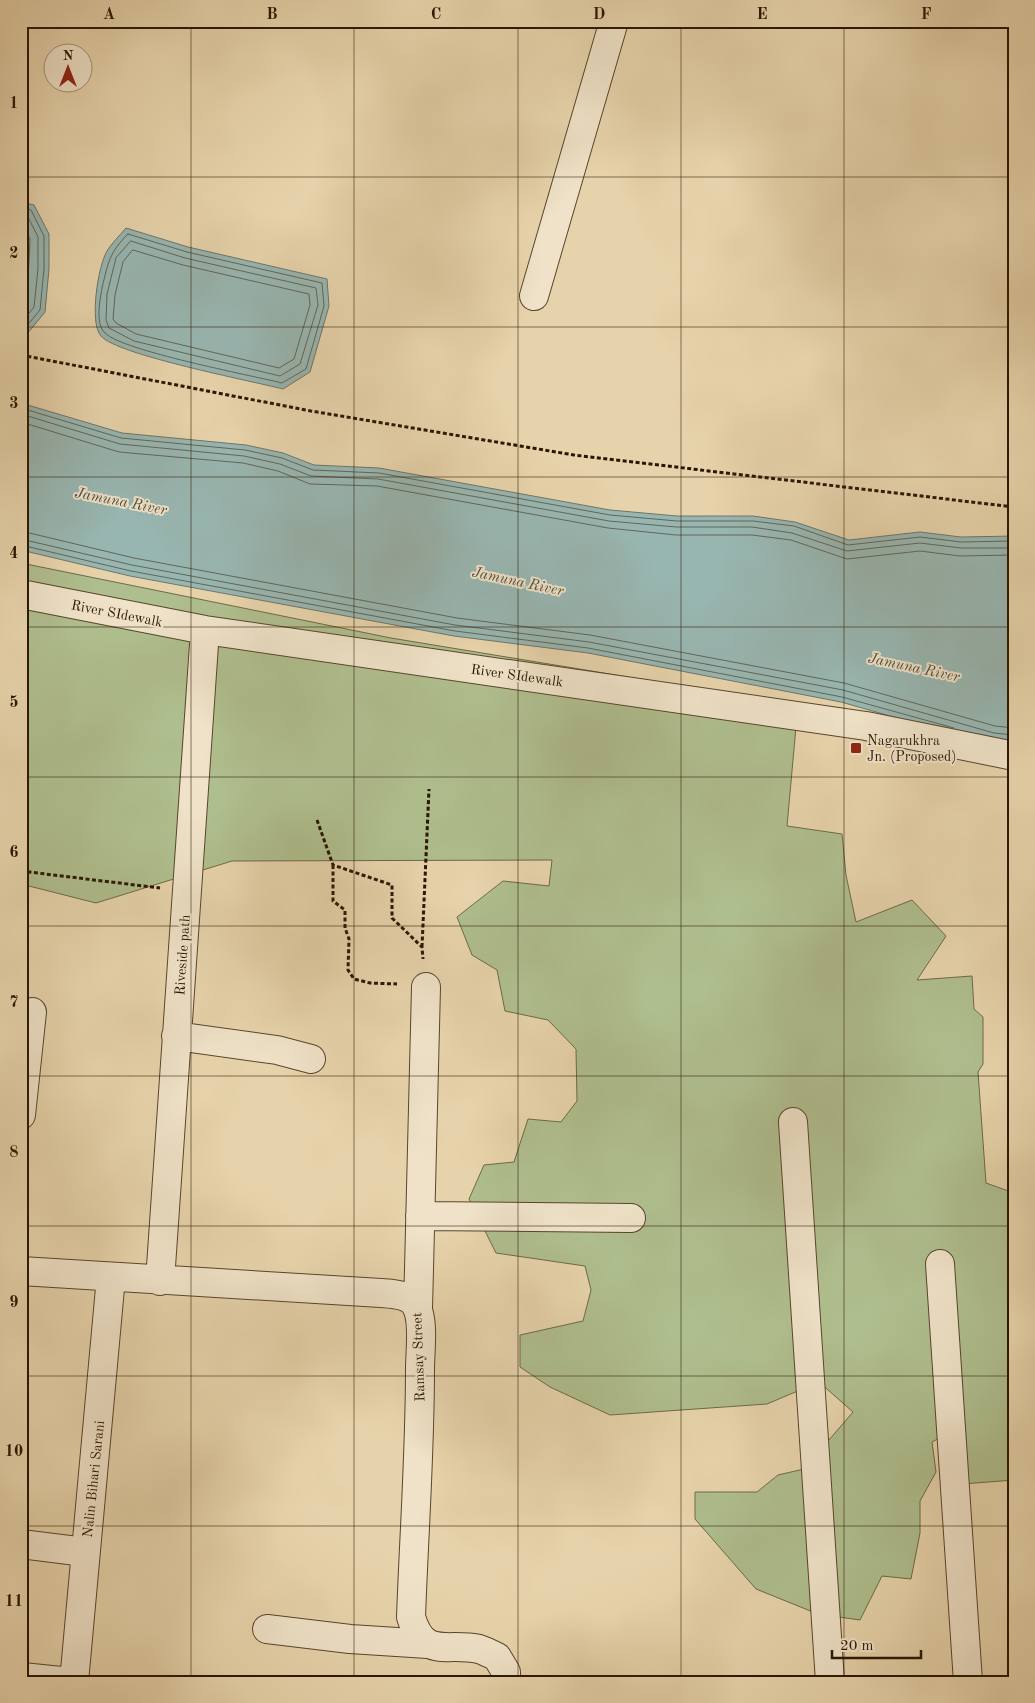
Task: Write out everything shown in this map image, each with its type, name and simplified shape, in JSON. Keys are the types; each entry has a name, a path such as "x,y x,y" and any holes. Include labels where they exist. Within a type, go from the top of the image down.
{"street":[{"path":"534,296 614,21"},
{"name":"River SIdewalk","path":"21,594 205,630 866,726 1014,756"},
{"name":"Riveside path","path":"160,1281 205,630"},
{"path":"418,1309 426,987"},
{"path":"21,1115 32,1012"},
{"path":"176,1036 277,1050 311,1058"},
{"path":"793,1122 830,1682"},
{"path":"420,1216 631,1218"},
{"path":"940,1264 968,1682"},
{"name":"Ramsay Street","path":"21,1271 380,1293 402,1295 413,1301 418,1309 420,1412 411,1617 416,1634 428,1644"},
{"name":"Nalin Bihari Sarani","path":"22,1682 22,1677 72,1682 111,1277"},
{"path":"21,1544 85,1552"},
{"path":"267,1629 350,1639 428,1644 478,1650 497,1657 506,1672 506,1682"}],"path":[{"path":"21,355 311,411 574,455 1014,507"},
{"path":"317,820 333,865 333,901 345,910 345,928 349,939 348,970 354,979 370,983 426,987 422,947 429,789"},
{"path":"333,865 392,885 392,918 422,947"},
{"path":"21,871 186,891"}],"green space":[{"path":"21,563 391,638 798,705 787,826 842,834 846,875 856,922 912,900 946,936 917,980 972,976 974,1009 983,1017 983,1064 978,1072 986,1183 1014,1193 1014,1480 962,1484 957,1429 932,1442 936,1472 920,1501 920,1533 911,1579 882,1576 860,1620 818,1614 756,1589 695,1519 695,1492 757,1492 778,1475 804,1469 853,1412 819,1382 767,1404 610,1415 550,1387 520,1367 520,1335 583,1321 591,1290 585,1266 496,1253 469,1199 484,1165 514,1162 528,1119 561,1122 577,1101 576,1049 548,1020 505,1011 497,970 472,955 457,917 503,881 549,886 552,860 232,861 96,903 21,884"}],"water":[{"path":"21,202 34,205 49,234 49,269 45,312 27,334 21,334"},
{"path":"126,228 188,247 327,279 329,306 310,372 283,389 157,359 112,343 101,336 97,329 95,307 98,281 107,251"},
{"name":"Jamuna River","path":"21,403 122,433 246,445 283,453 314,465 379,468 610,510 677,516 753,516 795,522 849,540 920,532 961,537 1014,536 1014,746 992,745 841,702 588,653 454,636 130,576 21,550"}],"place":[{"name":"Nagarukhra Jn. (Proposed)","path":"856,748"}]}
